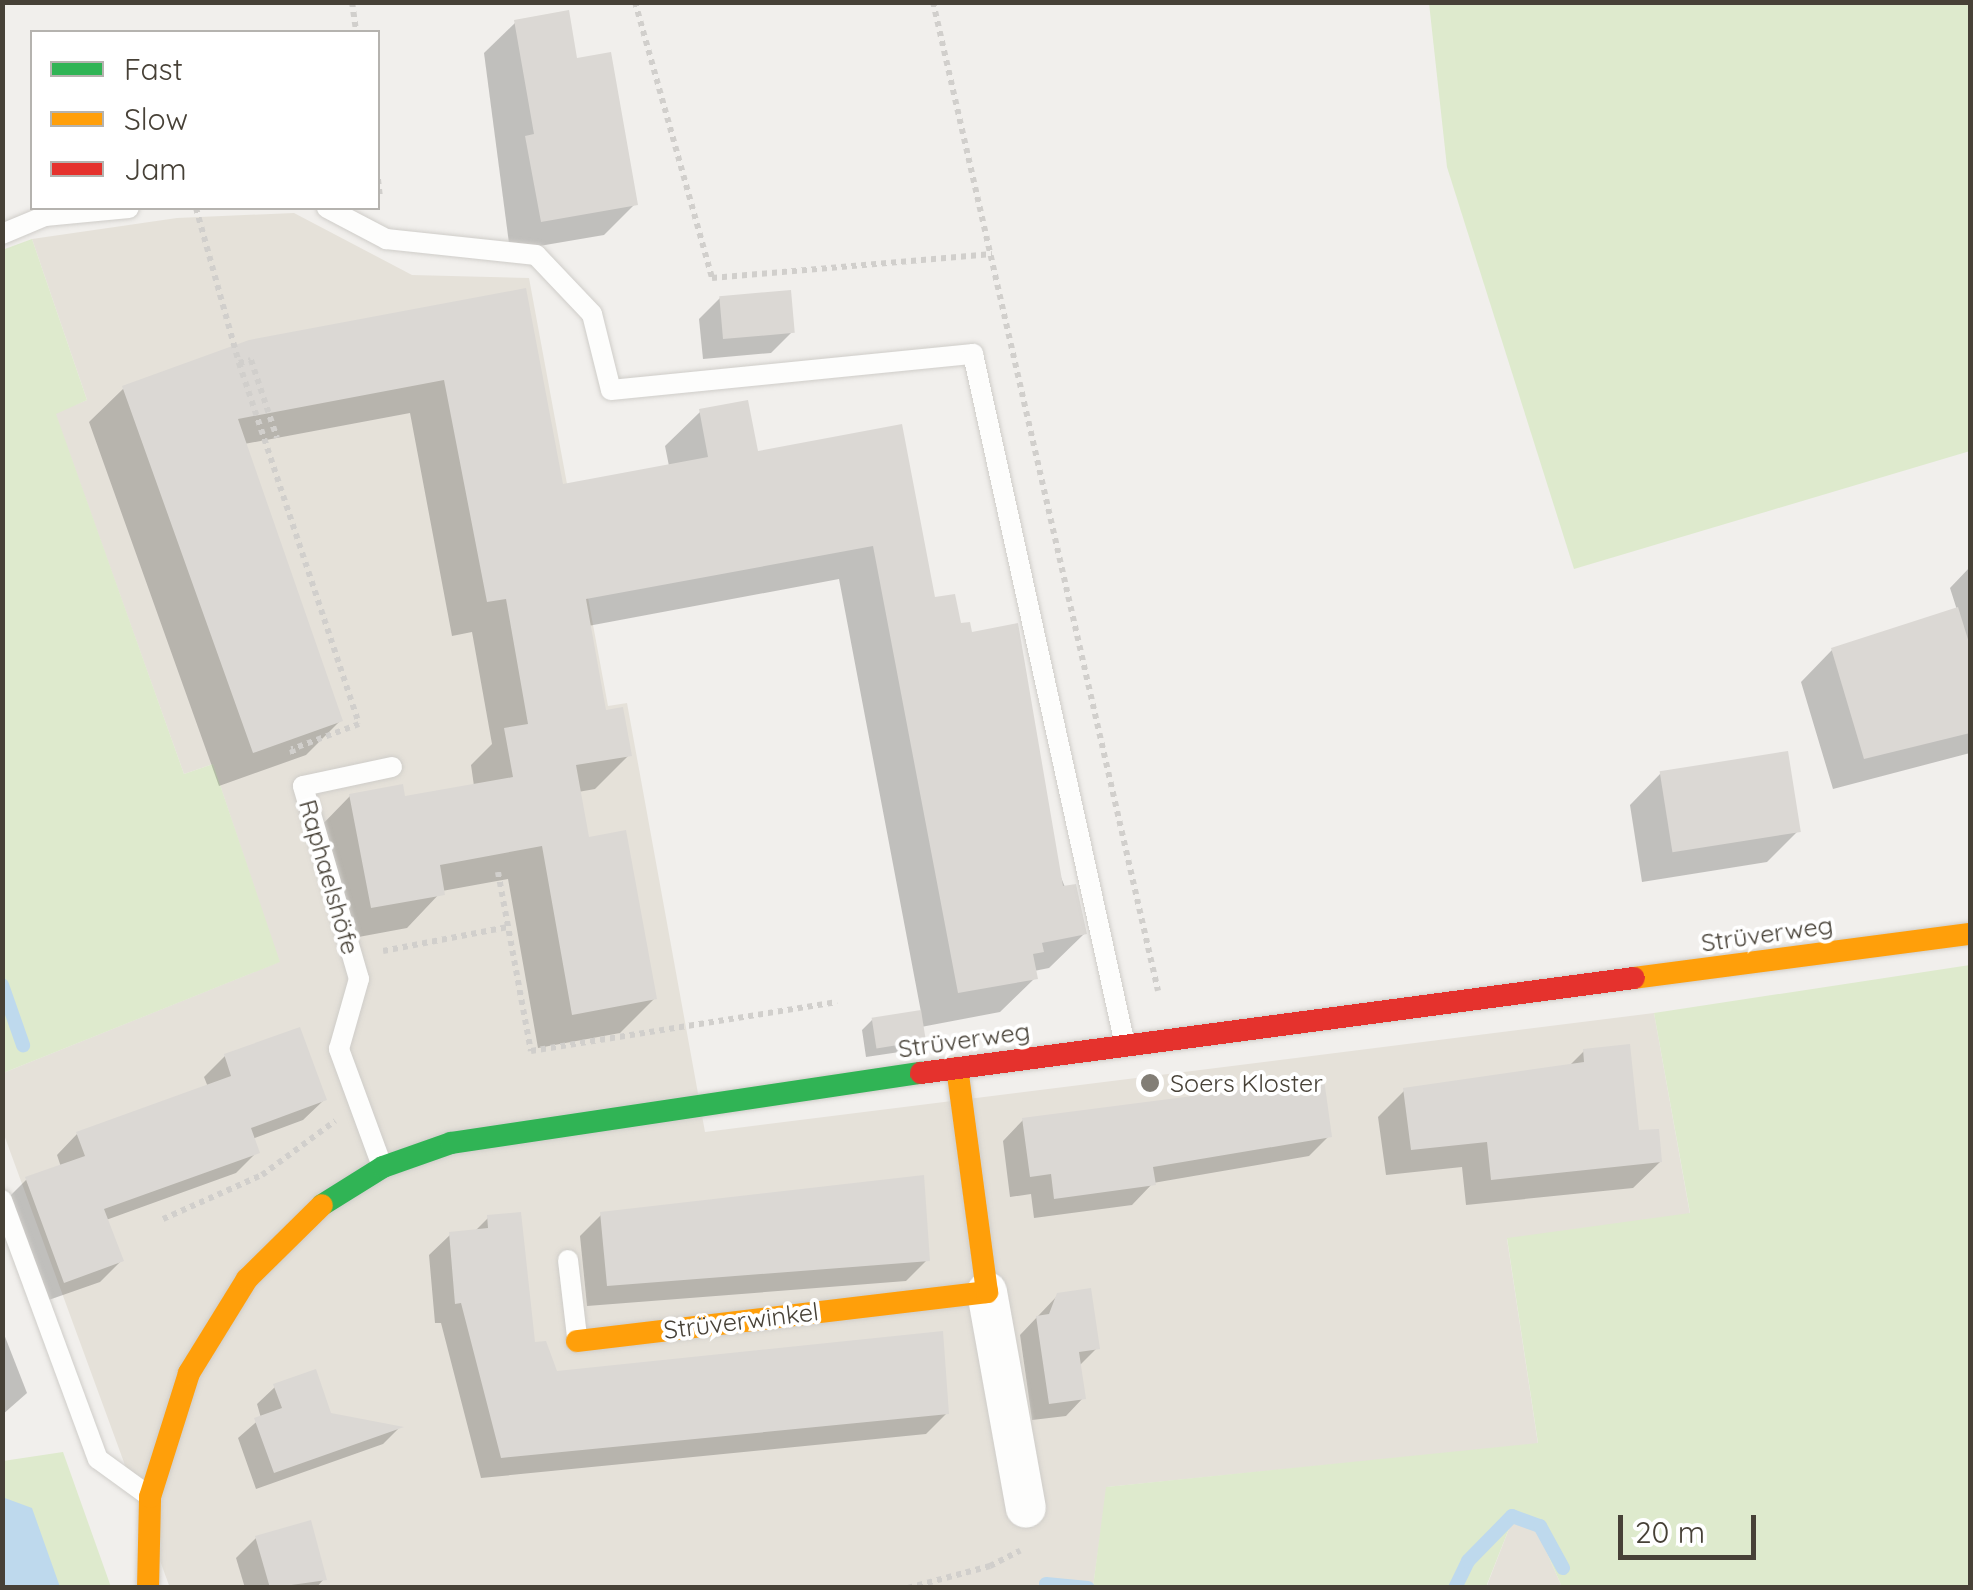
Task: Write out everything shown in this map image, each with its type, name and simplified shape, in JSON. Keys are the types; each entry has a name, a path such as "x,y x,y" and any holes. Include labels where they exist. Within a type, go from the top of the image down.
{"street":[{"name":"Strüverweg","path":"148,1588 150,1497 189,1373 247,1280 319,1207 383,1168 451,1143 956,1068 1970,934"},
{"path":"956,1068 987,1292 1026,1508"},
{"name":"Strüverwinkel","path":"577,1341 987,1292"}],"lane":[{"path":"2,234 46,216 108,210"},
{"path":"331,210 386,239 536,255 592,314 611,390 973,354 1126,1047"},
{"name":"Raphaelshöfe","path":"383,1168 339,1049 359,979 303,786 392,767"},
{"path":"2,1200 98,1458 150,1497"},
{"name":"Strüverwinkel","path":"568,1260 577,1341"}],"path":[{"path":"352,2 356,30"},
{"path":"635,2 712,278 992,254"},
{"path":"932,2 1169,1041"},
{"path":"197,210 239,364 359,724 292,749"},
{"path":"239,364 251,360 276,438"},
{"path":"498,872 531,1051 837,1002"},
{"path":"402,948 508,927"},
{"path":"163,1218 262,1175 338,1118"},
{"path":"908,1588 990,1566 1026,1548 1026,1508"}],"shaded area":[{"path":"294,213 412,275 529,278 608,706 627,703 705,1132 1654,1013 1690,1214 1507,1239 1538,1444 1107,1487 1093,1587 170,1588 3,1132 3,1073 279,962 213,764 184,774 55,413 87,400 32,239 177,218"},
{"path":"1512,1521 1537,1530 1562,1587 1486,1588"}],"green space":[{"path":"1429,3 1970,3 1970,451 1574,569 1447,167"},
{"path":"32,239 87,400 56,414 184,774 213,764 280,962 3,1073 2,250"},
{"path":"1970,965 1970,1587 1562,1587 1537,1530 1512,1521 1486,1587 1093,1587 1106,1487 1538,1443 1507,1238 1690,1213 1654,1013"},
{"path":"63,1452 111,1587 3,1588 3,1461"}],"water":[{"path":"2,1497 32,1508 60,1587 3,1587"}],"building":[{"path":"569,10 577,58 611,52 638,205 541,222 525,136 534,134 514,20"},
{"path":"526,288 563,484 708,457 699,409 748,400 758,451 902,424 935,597 955,594 961,623 970,622 972,632 1018,623 1063,886 1076,884 1087,934 1042,943 1044,952 1033,954 1038,979 958,993 873,546 586,599 606,710 623,707 632,756 576,765 589,837 626,830 657,999 572,1015 542,846 440,865 445,895 371,908 349,794 403,784 405,796 513,777 504,728 528,724 506,599 487,602 444,380 238,419 343,721 253,753 122,386 249,340"},
{"path":"791,290 795,333 723,339 719,296"},
{"path":"1958,607 1970,646 1970,733 1864,759 1831,648"},
{"path":"1788,751 1801,832 1672,852 1660,771"},
{"path":"921,1010 926,1041 876,1048 872,1018"},
{"path":"300,1027 327,1100 251,1128 260,1153 104,1209 124,1261 64,1283 25,1177 85,1156 76,1132 231,1076 224,1054"},
{"path":"1630,1044 1639,1130 1659,1129 1662,1162 1491,1180 1487,1142 1411,1150 1403,1088 1584,1062 1583,1049"},
{"path":"1324,1079 1332,1137 1153,1167 1156,1185 1054,1199 1051,1174 1030,1177 1022,1118"},
{"path":"924,1175 930,1261 607,1286 600,1212"},
{"path":"521,1212 535,1342 546,1341 557,1371 943,1331 949,1414 501,1458 461,1303 455,1304 449,1232 488,1228 487,1215"},
{"path":"1091,1288 1100,1349 1079,1352 1086,1399 1049,1404 1036,1316 1049,1314 1057,1293"},
{"path":"316,1369 331,1413 404,1427 274,1473 254,1418 282,1408 273,1384"},
{"path":"311,1520 327,1580 270,1588 255,1536"}],"waterway":[{"path":"2,985 23,1045"},
{"path":"1455,1588 1468,1561 1512,1516 1540,1526 1563,1568"},
{"path":"1046,1584 1088,1588"}],"traffic: fast":[{"path":"322,1205 383,1167 451,1143 921,1073"}],"traffic: slow":[{"path":"1634,978 1970,934"},
{"path":"577,1341 987,1292 957,1068"},
{"path":"148,1588 150,1497 189,1373 247,1279 322,1205"}],"traffic: jam":[{"path":"921,1073 1634,978"}],"place":[{"name":"Soers Kloster","path":"1150,1083"}]}
